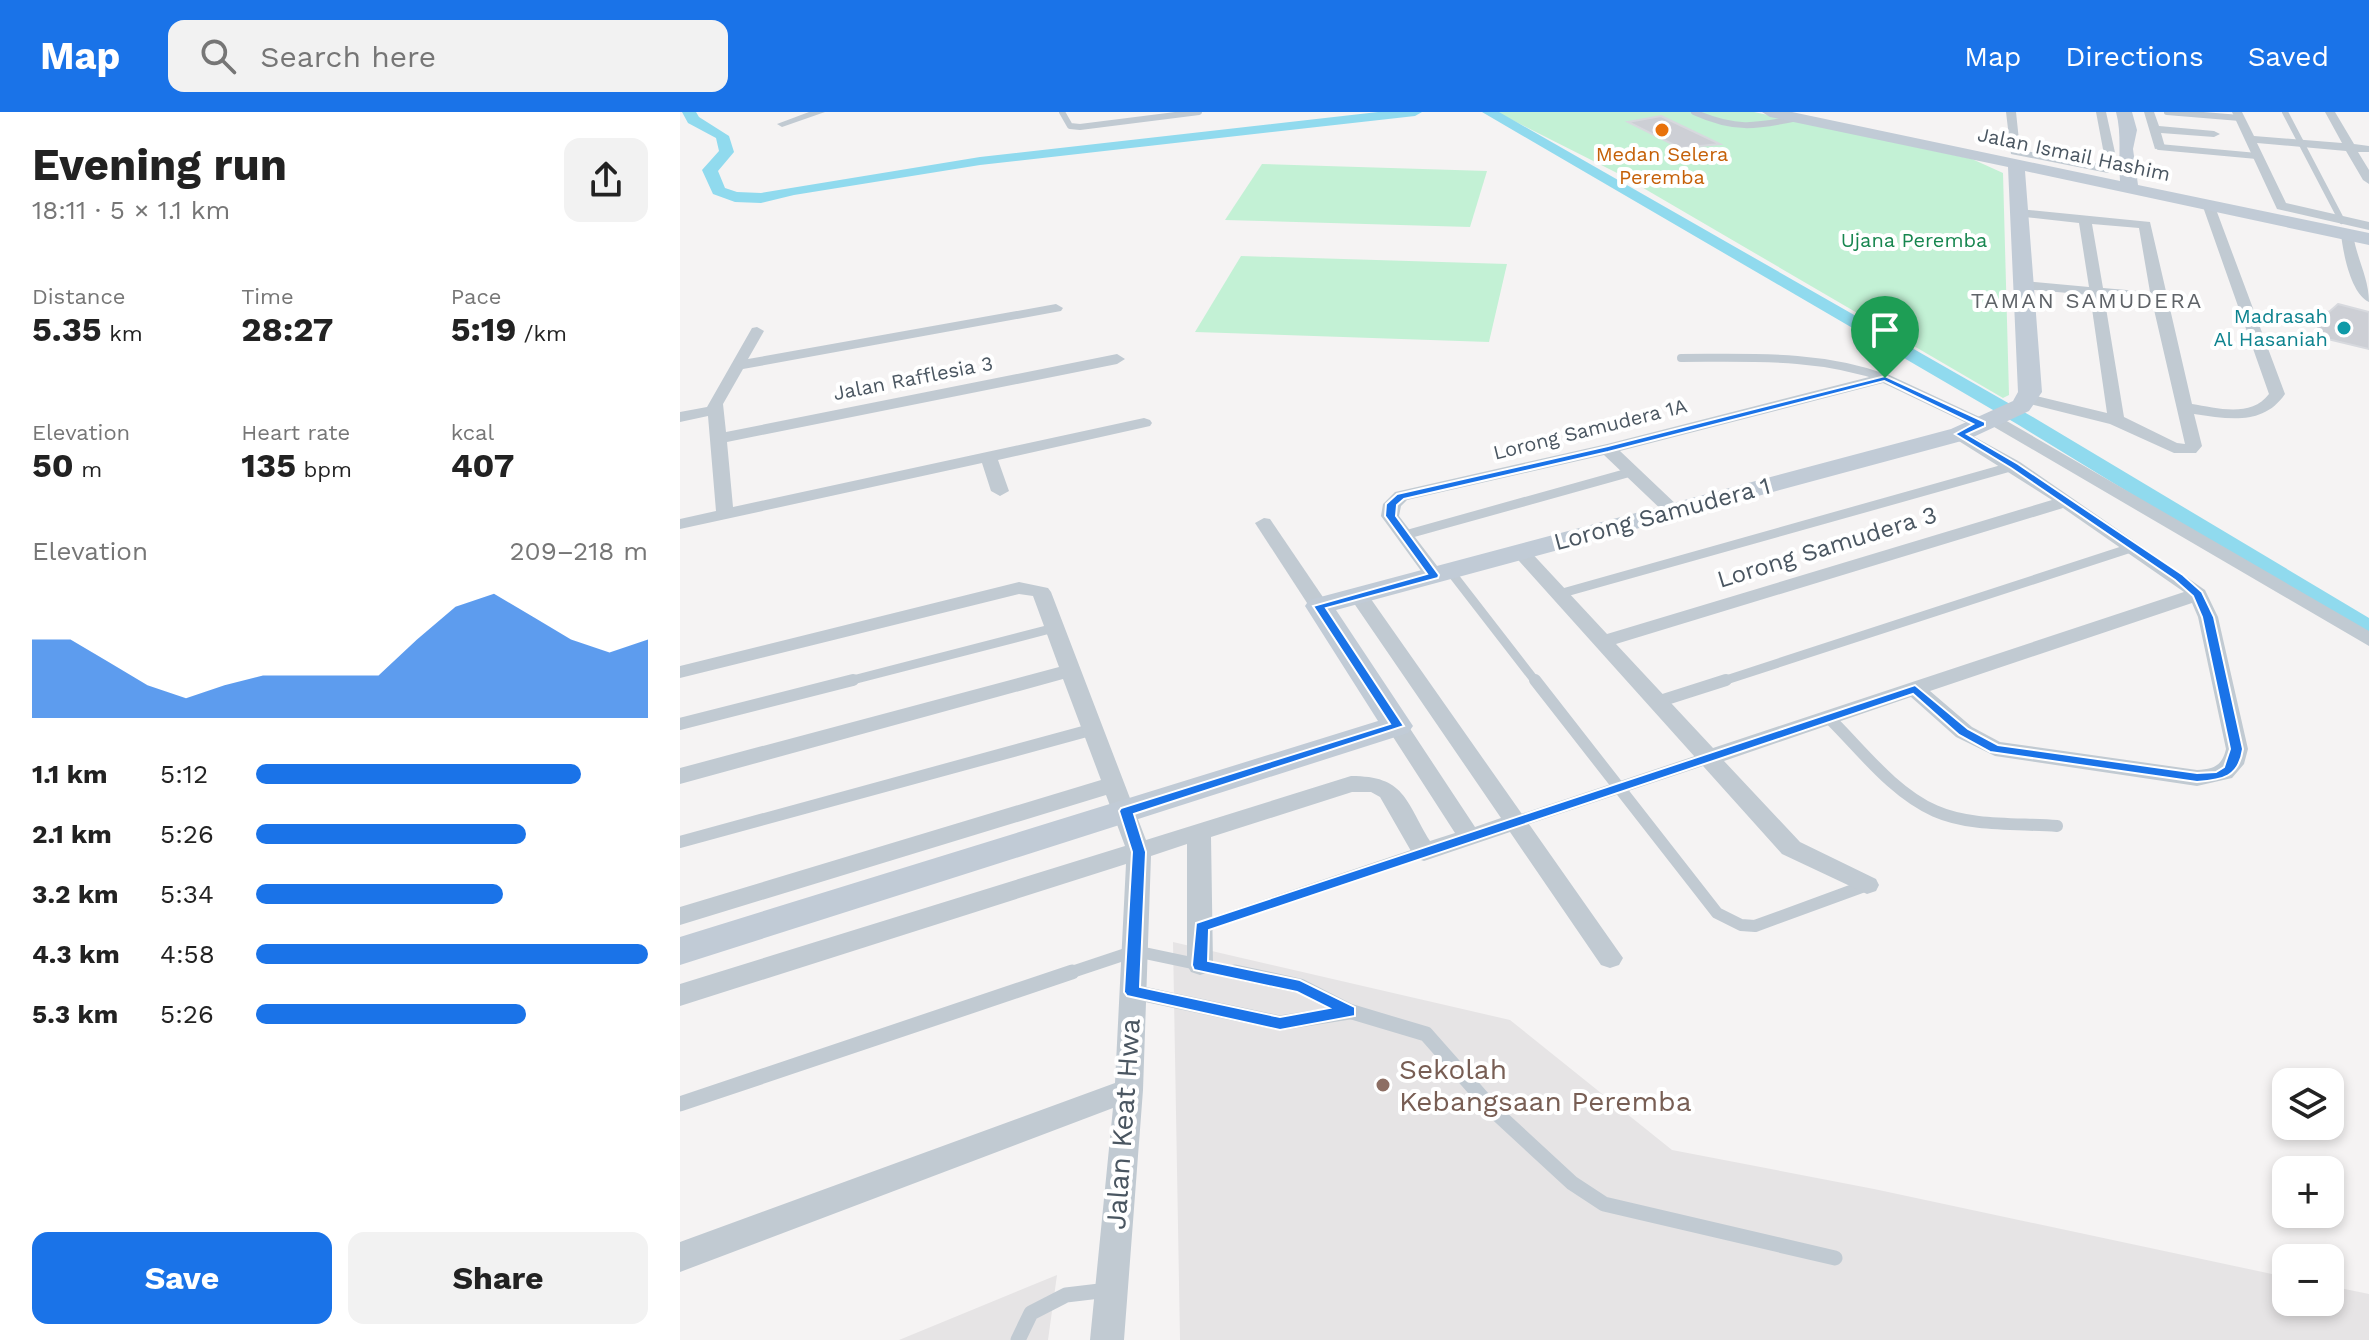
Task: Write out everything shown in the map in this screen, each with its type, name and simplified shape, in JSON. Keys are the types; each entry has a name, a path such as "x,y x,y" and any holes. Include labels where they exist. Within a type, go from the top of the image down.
{"street":[{"path":"782,124 820,112"},
{"name":"Jalan Ismail Hashim","path":"1770,112 2208,204 2345,227 2369,239"},
{"path":"2011,112 2015,149 2019,154 2108,169 2112,166 2101,112"},
{"path":"2124,112 2129,130 2125,149 2130,188"},
{"path":"2149,112 2159,147"},
{"path":"2330,112 2369,180"},
{"path":"2238,115 2284,208 2345,227 2369,226"},
{"path":"2154,129 2214,134"},
{"path":"2250,139 2369,149"},
{"path":"1915,689 1964,732 1995,749 2197,778 2218,776 2235,762 2237,749 2208,617 2198,594 2014,466 1997,416 2023,285 2016,165"},
{"path":"2186,408 2242,415 2258,412 2273,402 2277,394 2208,204"},
{"path":"1997,416 2116,420 2174,448 2190,449 2194,446 2158,297 2145,225 2019,213"},
{"path":"2085,218 2116,420"},
{"path":"2345,227 2350,260 2369,298"},
{"path":"2023,285 2158,297"},
{"path":"736,366 1056,308"},
{"path":"725,514 716,400 757,331"},
{"name":"Jalan Rafflesia 3","path":"718,439 1117,359"},
{"path":"1885,378 1997,416 2369,640"},
{"name":"Lorong Samudera 1A","path":"1442,573 1405,535 1389,510 1401,496 1608,449 1885,378"},
{"path":"680,417 715,410"},
{"name":"Lorong Samudera 1","path":"1319,606 1673,511 1997,416"},
{"path":"680,524 1144,423"},
{"path":"1608,449 1673,511"},
{"path":"988,457 1000,491"},
{"name":"Lorong Samudera 3","path":"1602,642 2066,501"},
{"path":"1264,523 1470,837"},
{"path":"1520,552 1791,848 1867,885"},
{"name":"Jalan Keat Hwa","path":"680,672 1019,588 1041,592 1139,852 1129,1090 1107,1340"},
{"path":"1708,758 2198,594"},
{"path":"1359,596 1610,958"},
{"path":"680,776 1071,670"},
{"path":"680,916 1397,726"},
{"path":"680,995 1351,784 1375,784 1389,792 1424,852 1516,822"},
{"path":"680,951 1120,798"},
{"path":"1199,832 1200,965"},
{"path":"680,1257 1129,1090"}],"lane":[{"path":"1062,112 1070,126 1080,127 1199,112"},
{"path":"1694,112 1723,126 1736,127 1797,118"},
{"path":"2167,112 2238,115"},
{"path":"2285,112 2345,227"},
{"path":"2159,147 2257,156"},
{"path":"1681,358 1821,362 1866,370 1885,378"},
{"path":"1559,594 2014,466"},
{"path":"1405,535 1631,472"},
{"path":"1657,702 2134,547"},
{"path":"1442,573 1532,672 1617,788 1713,910 1741,925 1755,926 1867,885"},
{"path":"680,724 1054,628"},
{"path":"1828,717 1911,796 1935,811 1959,817 2057,826"},
{"path":"680,842 1094,729"},
{"path":"1516,822 1708,758"},
{"path":"1201,927 1424,852"},
{"path":"680,1104 1135,951 1300,986 1349,1011 1426,1034 1494,1111 1572,1183 1604,1204 1835,1258"},
{"path":"1132,992 1280,1023 1349,1011"},
{"path":"1018,1340 1031,1313 1066,1295 1111,1290"}],"shaded area":[{"name":"Sekolah Kebangsaan Peremba","path":"1173,942 1510,1020 1672,1150 1874,1189 2272,1274 2272,1316 2344,1316 2344,1289 2369,1294 2369,1340 1180,1340"},
{"path":"1057,1275 1048,1340 899,1340"}],"green space":[{"name":"Ujana Peremba","path":"1496,112 1754,112 1972,159 2003,173 2009,395 2003,398 1621,175"},
{"path":"1262,164 1487,171 1470,227 1225,220"},
{"path":"1241,256 1507,264 1489,342 1195,332"}],"building":[{"name":"Medan Selera Peremba","path":"1661,116 1720,144 1680,148 1628,122"},
{"name":"Madrasah Al Hasaniah","path":"2338,304 2369,312 2369,349 2319,337 2317,309 2329,312"}],"waterway":[{"path":"689,112 693,120 722,136 727,152 710,170 718,191 735,197 761,198 980,161 1415,112"},
{"path":"1489,112 2024,420 2369,629"}],"place":[{"name":"Medan Selera Peremba","path":"1662,130"},
{"name":"Madrasah Al Hasaniah","path":"2344,328"},
{"name":"Sekolah Kebangsaan Peremba","path":"1383,1085"}],"district":[{"name":"TAMAN SAMUDERA","path":"2087,300"}],"route":[{"path":"1885,378 1981,424 1960,434 2014,466 2198,594 2208,617 2237,749 2235,762 2229,770 2218,776 2197,778 1995,749 1964,732 1915,689 1201,927 1200,965 1300,986 1349,1011 1280,1023 1132,992 1137,941 1139,852 1126,811 1397,726 1319,606 1434,575 1390,516 1392,504 1401,496 1608,449 1885,378"}]}
